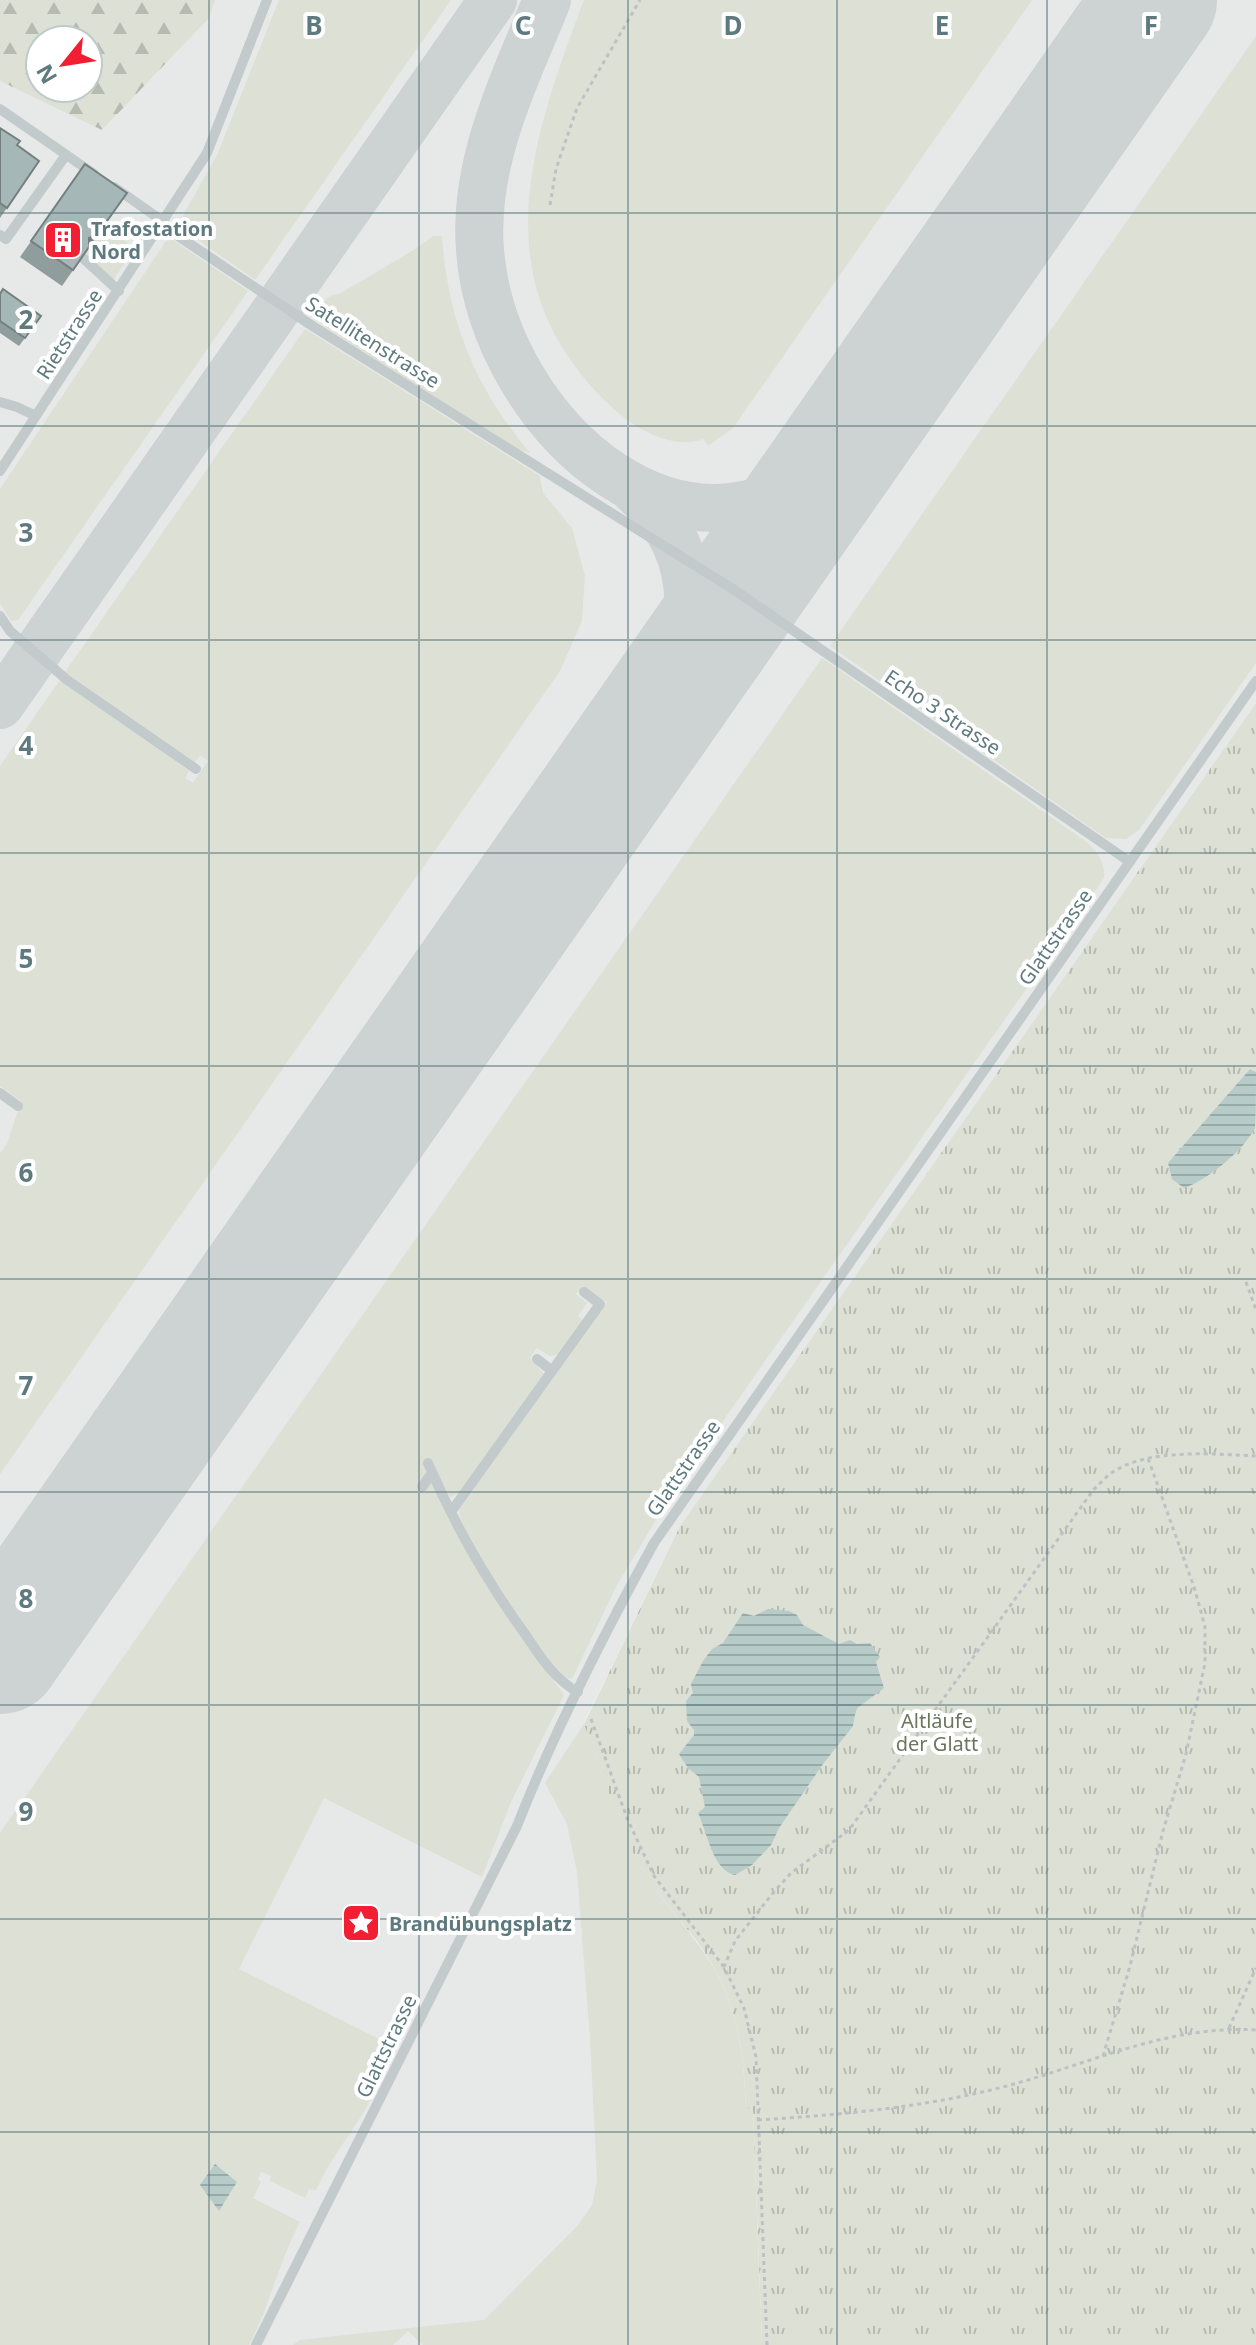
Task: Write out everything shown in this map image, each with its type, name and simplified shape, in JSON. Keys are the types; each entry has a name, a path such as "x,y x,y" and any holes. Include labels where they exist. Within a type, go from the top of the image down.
{"lane":[{"name":"Rietstrasse","path":"0,471 207,153 267,0"},
{"name":"Satellitenstrasse","path":"0,109 164,222 175,234 314,327 736,591"},
{"path":"0,235 6,239 66,155"},
{"path":"84,259 119,291"},
{"path":"0,402 36,416"},
{"name":"Echo 3 Strasse","path":"736,591 1130,862"},
{"path":"0,616 10,631 66,679 196,769"},
{"name":"Glattstrasse","path":"256,2345 511,1838 638,1571 662,1530 1256,681"},
{"path":"0,1093 18,1106"},
{"path":"451,1512 600,1304 584,1292"},
{"path":"537,1359 552,1371"},
{"path":"422,1487 430,1468 485,1574 558,1679 578,1692"}],"path":[{"path":"550,205 556,169 577,108 640,0"},
{"path":"1246,1282 1256,1310"},
{"path":"724,1967 735,1941 758,1909 791,1873 849,1830 1094,1489 1114,1471 1148,1458 1256,1456"},
{"path":"1103,2056 1186,1754 1205,1663 1205,1627 1195,1590 1148,1458"},
{"path":"591,1719 627,1818 654,1876 724,1967 744,2008 751,2031 756,2057 767,2345"},
{"path":"1229,2028 1256,1968"},
{"path":"758,2120 932,2102 997,2088 1176,2036 1229,2028 1256,2030"}],"shaded area":[{"path":"0,0 1256,0 1256,703 680,1526 584,1723 738,2028 516,2345 0,2345"},
{"path":"1250,1069 1256,1072 1255,1128 1224,1164 1184,1188 1172,1179 1168,1163"},
{"path":"768,1609 789,1611 797,1615 803,1625 839,1644 850,1640 857,1644 870,1643 880,1657 876,1662 884,1688 856,1709 853,1726 823,1764 779,1828 771,1845 752,1865 735,1875 721,1866 711,1849 698,1813 705,1807 699,1777 679,1754 694,1735 687,1721 686,1701 693,1693 691,1684 703,1661 712,1649 723,1643 743,1613 754,1616"},
{"path":"215,2164 237,2182 219,2211 200,2185"}],"green space":[{"path":"0,0 215,0 209,18 102,130 48,104 104,104 104,24 24,24 24,93 0,81"},
{"path":"279,0 451,0 255,280 187,232 180,221 217,155"},
{"path":"584,0 1032,0 733,428 708,446 703,439 680,442 656,436 634,425 615,410 573,363 546,315 532,266 528,215 534,163 546,109"},
{"path":"1256,36 1256,663 1139,830 1126,839 1106,838 830,646"},
{"path":"103,226 135,248 114,279 110,279 84,254"},
{"path":"433,236 442,236 451,297 468,352 494,403 530,453 516,449 313,319 328,297 341,293"},
{"path":"173,240 248,291 18,620 11,621 0,603 0,489 166,241"},
{"path":"305,329 540,476 543,493 572,528 585,576 582,621 560,671 0,1474 0,1153 7,1144 21,1101 0,1086 0,766 60,680 189,771 185,778 193,783 208,761 200,755 195,762 65,672"},
{"path":"822,658 1084,840 1099,856 1104,878 669,1498 616,1587 573,1677 569,1679 558,1670 525,1627 473,1545 459,1510 607,1302 583,1286 576,1294 587,1303 578,1316 584,1321 561,1354 549,1356 537,1348 530,1358 544,1374 461,1492 451,1497 447,1495 428,1472 417,1488 423,1493 432,1481 502,1609 564,1695 511,1802 482,1877 324,1798 239,1969 397,2048 364,2112 316,2190 309,2189 305,2198 270,2181 271,2176 261,2172 258,2179 261,2182 253,2198 300,2222 249,2345 0,2345 0,1833"},
{"name":"Altläufe der Glatt","path":"1256,703 1256,2345 762,2345 753,2109 746,2108 742,2055 735,2021 724,1987 709,1959 655,1889 637,1859 619,1822 584,1724 680,1526"},
{"path":"584,1724 619,1822 637,1859 655,1889 716,1971 735,2021 742,2055 746,2107 753,2109 762,2345 423,2345 408,2331 393,2345 293,2345 299,2340 484,2320 578,2225 592,2205 597,2181 577,1872 567,1824 545,1783"}],"building":[{"path":"0,128 20,141 17,145 39,161 7,208 0,203"},
{"name":"Trafostation Nord","path":"85,164 127,193 97,235 89,238 89,247 73,270 31,241"},
{"path":"3,289 41,316 25,338 0,321 0,294"}],"taxiway":[{"path":"0,705 493,0"},
{"path":"547,0 499,122 483,185 480,217 480,250 493,316 522,378 563,433 613,475 669,501 729,507 790,488 848,440"},
{"path":"634,490 657,513 673,539 684,565 688,592 682,649 661,707"}],"runway":[{"path":"0,1653 1156,0"}],"place":[{"name":"Trafostation Nord","path":"63,240"},
{"name":"Brandübungsplatz","path":"361,1923"}]}
